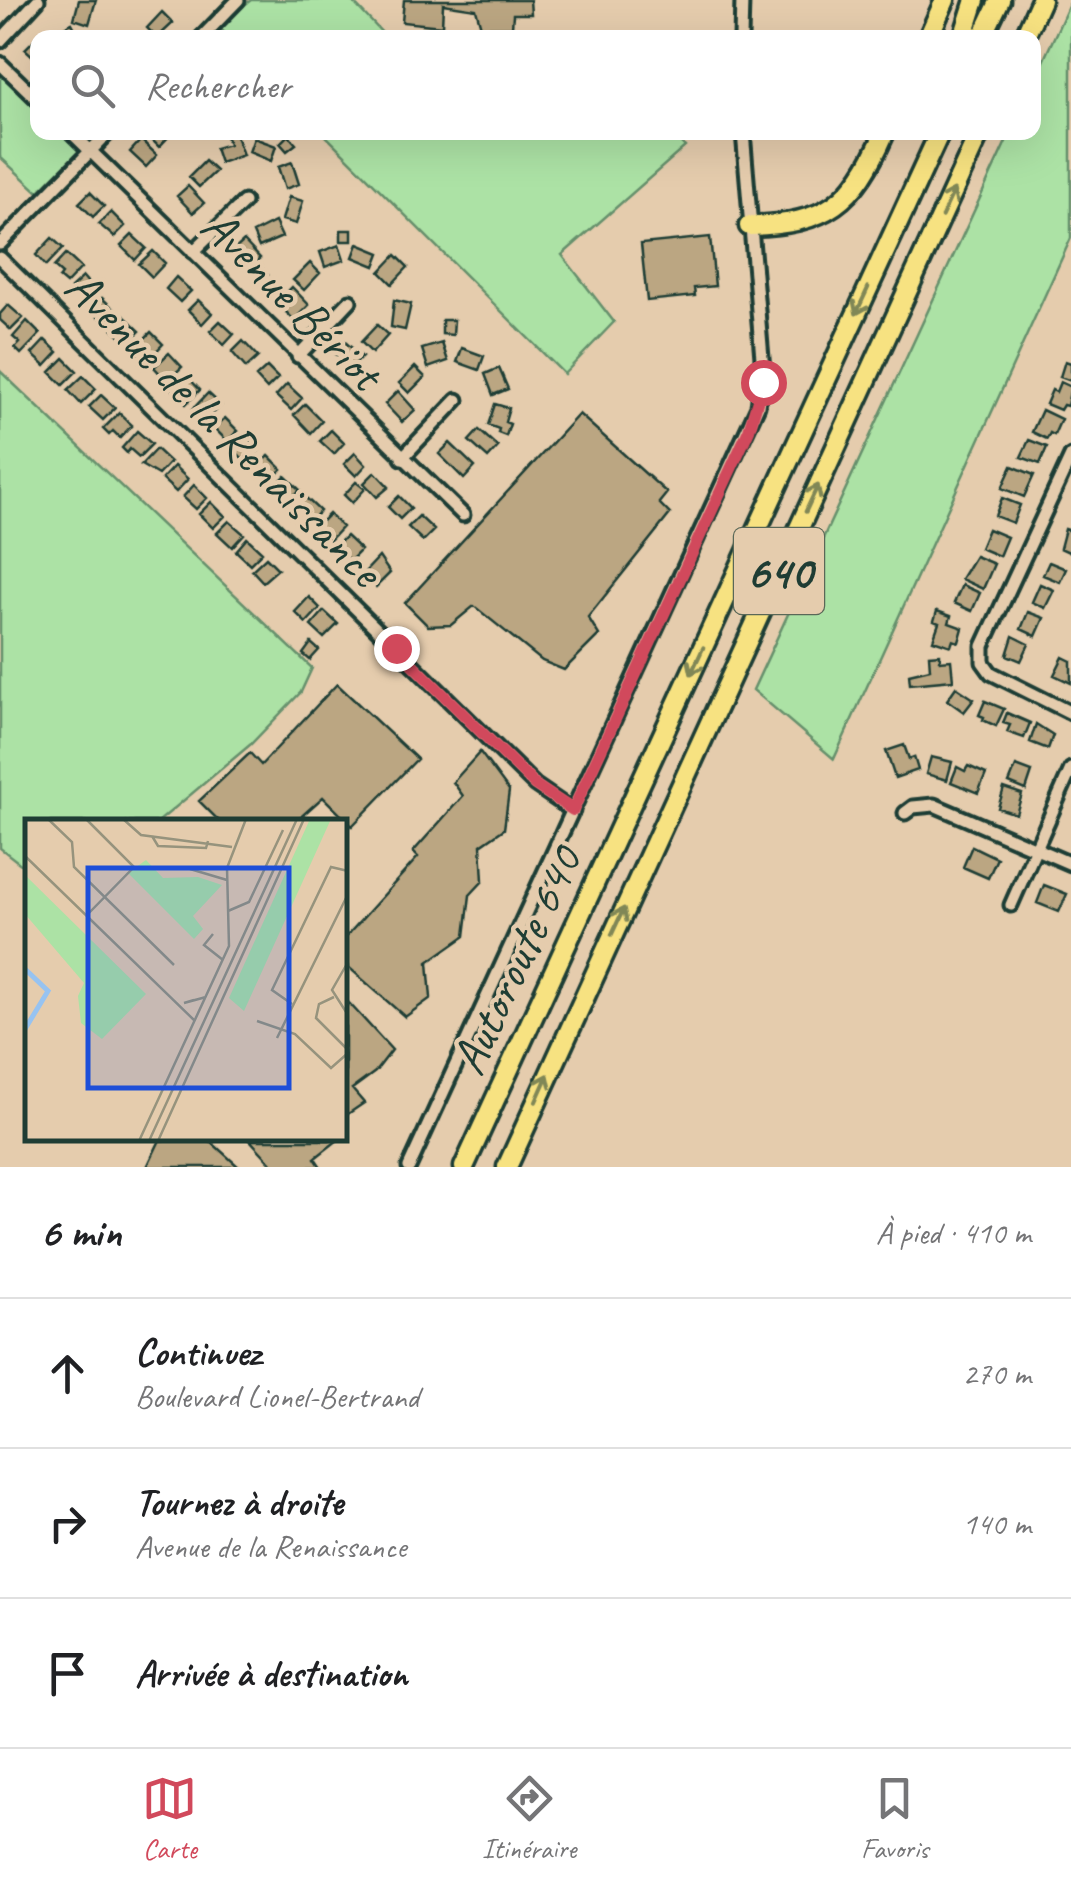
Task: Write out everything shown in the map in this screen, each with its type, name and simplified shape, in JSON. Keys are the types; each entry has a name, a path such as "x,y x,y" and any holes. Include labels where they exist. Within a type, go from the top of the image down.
{"highway":[{"path":"932,30 945,0"},
{"path":"966,30 975,0"},
{"path":"986,30 1000,0"},
{"path":"1028,30 1041,0"},
{"path":"749,226 798,222 832,209 861,180 881,140"},
{"name":"Autoroute 640","path":"464,1167 935,140"},
{"name":"Autoroute 640","path":"508,1167 976,140"}],"street":[{"path":"0,41 38,0"},
{"path":"210,30 238,0"},
{"path":"741,30 742,0"},
{"path":"0,63 30,92"},
{"name":"Avenue Bériot","path":"79,140 463,516"},
{"path":"0,244 100,140"},
{"path":"409,1167 758,406 762,370 744,140"},
{"path":"193,252 244,202"},
{"name":"Avenue de la Renaissance","path":"0,258 535,785 573,810"},
{"path":"298,356 350,302"},
{"path":"402,458 457,400"},
{"path":"1071,456 983,646 983,662 991,674 1071,713"},
{"path":"1011,905 1071,769"},
{"path":"904,813 914,807 934,805 1071,864"}],"green space":[{"path":"251,0 351,0 379,30 221,30 217,26"},
{"path":"1071,0 1071,238 834,759 753,690 1007,140 1041,140 1041,66"},
{"path":"0,73 30,101 30,140 71,140 81,149 38,192 0,157"},
{"path":"330,140 678,140 685,147 562,255 614,322 564,374"},
{"path":"0,371 312,668 301,692 251,744 162,819 25,819 25,867 0,848"}],"building":[{"path":"79,0 96,0 89,24 74,19"},
{"path":"404,0 530,0 531,14 513,14 512,27 481,27 476,9 443,4 442,26 402,22"},
{"path":"162,12 173,23 166,30 147,28"},
{"path":"141,140 157,155 146,167 130,152"},
{"path":"228,140 238,140 243,155 220,163 215,148 229,144"},
{"path":"253,140 276,146 271,161 249,152"},
{"path":"292,140 296,144 287,151 280,143"},
{"path":"205,161 216,171 199,187 189,177"},
{"path":"292,162 299,184 285,189 278,167"},
{"path":"188,186 204,203 193,213 177,196"},
{"path":"90,192 104,206 93,217 79,203"},
{"path":"289,197 303,201 296,224 282,220"},
{"path":"111,212 125,226 114,237 99,224"},
{"path":"275,222 282,237 259,247 253,233"},
{"path":"341,230 352,230 352,241 341,241"},
{"path":"132,235 146,248 135,260 121,246"},
{"path":"710,237 715,286 694,288 695,296 647,301 641,244"},
{"path":"52,238 63,248 46,266 36,255"},
{"path":"244,241 260,258 256,262 268,275 261,281 233,251"},
{"path":"358,244 380,253 375,266 353,257"},
{"path":"339,245 344,260 325,267 320,252"},
{"path":"153,251 165,263 152,277 139,264"},
{"path":"66,254 81,268 66,284 54,267"},
{"path":"396,255 408,267 392,284 380,272"},
{"path":"310,263 320,273 304,290 293,280"},
{"path":"83,277 96,292 84,303 71,288"},
{"path":"176,277 191,291 180,302 166,289"},
{"path":"292,287 309,305 294,320 284,310 289,306 281,298"},
{"path":"102,298 116,311 105,323 90,309"},
{"path":"198,300 212,313 202,324 188,310"},
{"path":"394,300 411,304 405,330 391,327"},
{"path":"8,305 23,318 11,330 0,320"},
{"path":"123,315 140,331 128,343 112,328"},
{"path":"442,320 454,320 453,335 442,334"},
{"path":"27,321 40,334 21,354 15,348 20,343 13,337"},
{"path":"220,321 234,334 224,345 210,331"},
{"path":"377,325 388,335 372,353 361,342"},
{"path":"151,332 163,344 147,361 134,349"},
{"path":"45,340 58,352 45,366 32,354"},
{"path":"243,341 258,357 246,368 232,352"},
{"path":"344,341 362,357 351,368 334,352"},
{"path":"442,343 448,361 428,368 422,349"},
{"path":"462,348 484,356 479,370 457,362"},
{"path":"169,353 182,367 167,381 154,367"},
{"path":"64,358 77,371 63,385 50,372"},
{"path":"1065,361 1071,363 1071,381 1060,377"},
{"path":"267,367 278,378 267,389 256,377"},
{"path":"415,367 425,377 409,393 399,383"},
{"path":"499,368 508,389 493,395 485,374"},
{"path":"186,375 200,390 186,404 172,389"},
{"path":"83,376 96,389 81,404 68,390"},
{"path":"1060,382 1071,387 1067,406 1060,410 1046,404"},
{"path":"287,384 302,398 291,410 276,396"},
{"path":"398,391 415,410 402,422 385,404"},
{"path":"208,393 221,405 206,421 193,409"},
{"path":"101,395 115,408 103,420 89,407"},
{"path":"305,404 322,421 311,433 294,415"},
{"path":"495,404 509,408 506,436 488,425"},
{"path":"1042,410 1061,419 1054,435 1050,433 1047,439 1032,432"},
{"path":"119,413 132,425 120,438 103,429"},
{"path":"579,414 667,493 659,503 670,514 588,617 599,635 564,670 542,661 474,606 451,625 428,626 405,603"},
{"path":"225,418 238,431 227,441 214,428"},
{"path":"331,430 344,443 334,454 320,441"},
{"path":"479,430 498,447 488,458 469,441"},
{"path":"137,431 152,444 139,457 122,448"},
{"path":"245,437 259,450 247,463 233,449"},
{"path":"1029,440 1047,447 1040,464 1021,457"},
{"path":"450,443 475,467 464,479 439,454"},
{"path":"156,449 170,462 158,475 141,465"},
{"path":"355,453 366,465 356,476 344,464"},
{"path":"269,456 282,469 268,482 256,468"},
{"path":"174,466 188,479 176,492 162,479"},
{"path":"1012,466 1034,475 1024,497 1002,488"},
{"path":"375,472 389,487 377,497 364,483"},
{"path":"285,476 300,490 288,501 274,487"},
{"path":"356,482 365,489 352,503 344,495"},
{"path":"194,485 207,498 196,509 183,497"},
{"path":"399,496 411,508 400,519 388,507"},
{"path":"305,497 320,511 310,522 295,508"},
{"path":"1002,498 1020,505 1013,523 995,516"},
{"path":"211,502 225,516 213,528 199,514"},
{"path":"329,514 342,527 330,540 316,527"},
{"path":"419,516 434,530 423,541 408,527"},
{"path":"229,521 244,534 232,547 217,533"},
{"path":"988,529 1007,537 999,556 980,548"},
{"path":"1065,529 1071,531 1071,553 1060,548"},
{"path":"346,536 361,550 350,561 335,547"},
{"path":"247,538 262,552 250,564 236,551"},
{"path":"975,556 994,564 983,589 961,579"},
{"path":"266,557 278,569 263,582 252,570"},
{"path":"379,557 390,573 376,587 363,574"},
{"path":"1049,562 1066,569 1060,582 1043,575"},
{"path":"1040,584 1054,590 1045,608 1032,602"},
{"path":"962,585 980,593 972,611 954,603"},
{"path":"309,597 320,608 306,623 295,612"},
{"path":"324,611 338,624 324,638 311,626"},
{"path":"937,611 951,616 949,623 963,628 959,642 953,640 951,646 933,640 939,623 934,621"},
{"path":"1028,612 1044,618 1036,636 1021,629"},
{"path":"1013,636 1029,644 1021,661 1007,655"},
{"path":"311,643 319,650 310,660 303,654"},
{"path":"940,654 940,661 951,660 953,680 910,684 909,674 930,669 929,655"},
{"path":"1063,657 1071,661 1071,683 1054,675"},
{"path":"337,684 417,759 352,826 323,797 298,819 217,819 199,801 250,753 261,765"},
{"path":"956,687 974,699 964,712 947,700"},
{"path":"985,701 1004,709 996,726 979,715"},
{"path":"1007,713 1030,723 1024,738 1007,732 1010,725 1003,723"},
{"path":"1036,724 1053,735 1048,749 1030,742"},
{"path":"904,745 918,770 895,778 886,751"},
{"path":"480,752 509,791 504,829 481,845 483,881 470,895 465,936 428,962 431,998 405,1017 348,967 348,935 418,857 413,852 463,796 453,782"},
{"path":"931,757 952,762 947,780 926,774"},
{"path":"968,766 986,774 978,793 951,782 957,767 965,771"},
{"path":"1016,766 1032,772 1026,790 1009,783"},
{"path":"1004,788 1022,794 1016,814 998,808"},
{"path":"972,846 997,858 988,878 963,867"},
{"path":"1044,885 1067,894 1059,912 1037,903"},
{"path":"348,1004 392,1050 375,1072 352,1089 364,1103 348,1114"},
{"path":"159,1142 211,1142 239,1167 147,1167"},
{"path":"252,1142 335,1142 315,1158 321,1167 275,1167"}],"route":[{"path":"396,648 535,785 573,810 749,430 763,382"}]}
